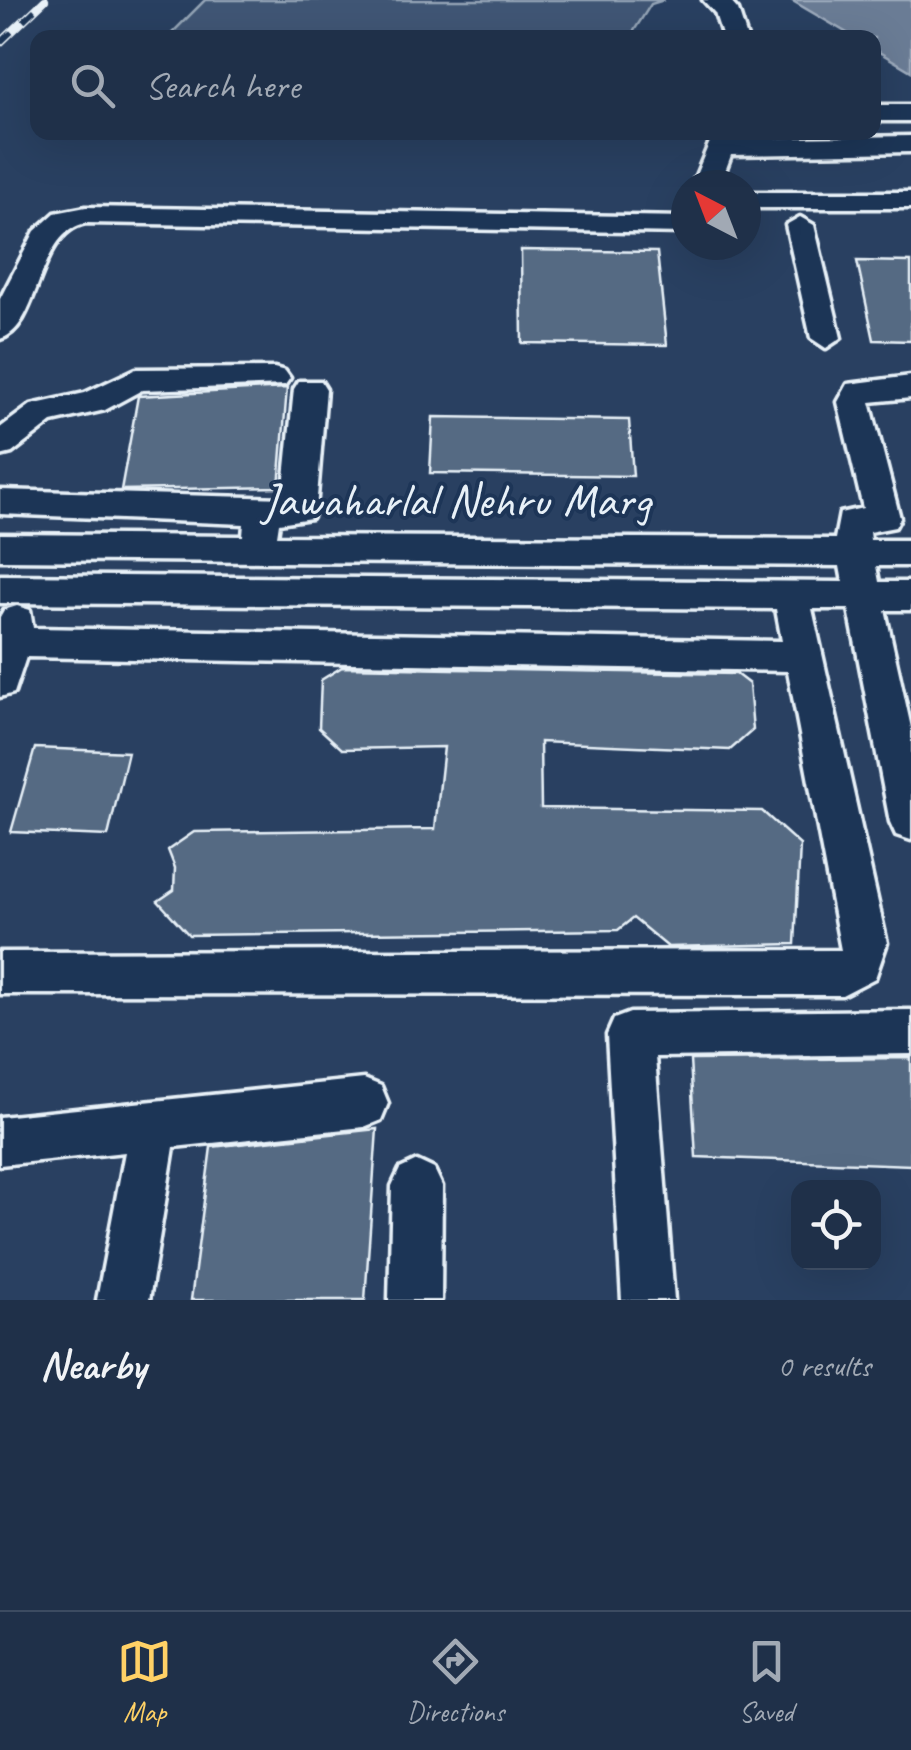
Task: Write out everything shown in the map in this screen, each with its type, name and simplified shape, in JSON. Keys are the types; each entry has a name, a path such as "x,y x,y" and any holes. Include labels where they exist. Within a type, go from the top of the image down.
{"street":[{"path":"715,0 726,10 732,30"},
{"path":"881,114 911,113"},
{"path":"712,170 724,140 911,144"},
{"path":"761,200 911,200"},
{"path":"0,329 49,230 65,219 86,215 671,225"},
{"path":"761,225 911,226"},
{"path":"800,225 826,338"},
{"path":"0,445 42,413 94,402 136,380 274,378"},
{"path":"911,387 869,388 859,392 854,402 882,518 852,522 861,596 911,822"},
{"path":"0,502 264,512 299,509 310,389"},
{"path":"84,547 97,506"},
{"path":"251,591 264,512"},
{"name":"Jawaharlal Nehru Marg","path":"0,547 911,553"},
{"path":"0,682 11,642 14,589"},
{"name":"Jawaharlal Nehru Marg","path":"14,589 911,596"},
{"path":"0,973 842,974 859,963 864,943 791,595"},
{"path":"11,642 806,656"},
{"path":"648,1300 630,1035 911,1032"},
{"path":"0,1141 364,1103"},
{"path":"124,1300 154,1125"},
{"path":"416,1186 416,1300"}],"shaded area":[{"path":"205,0 664,0 651,4 634,30 175,30"},
{"path":"791,0 911,0 911,71 881,53 881,30 842,30"}],"building":[{"path":"521,250 657,252 667,345 522,343"},
{"path":"857,261 911,262 911,341 874,340"},
{"path":"287,388 279,487 121,490 138,396"},
{"path":"433,417 629,420 633,476 430,473"},
{"path":"342,667 736,674 749,684 753,730 730,750 540,742 541,808 762,811 800,845 795,944 668,947 633,918 618,930 189,935 158,901 174,890 175,868 168,850 194,832 435,829 444,747 342,749 319,728 321,680"},
{"path":"35,748 128,752 108,836 11,832"},
{"path":"911,1058 911,1165 696,1157 690,1060"},
{"path":"377,1129 365,1300 191,1300 211,1147"}],"railway":[{"path":"0,43 45,0"}]}
